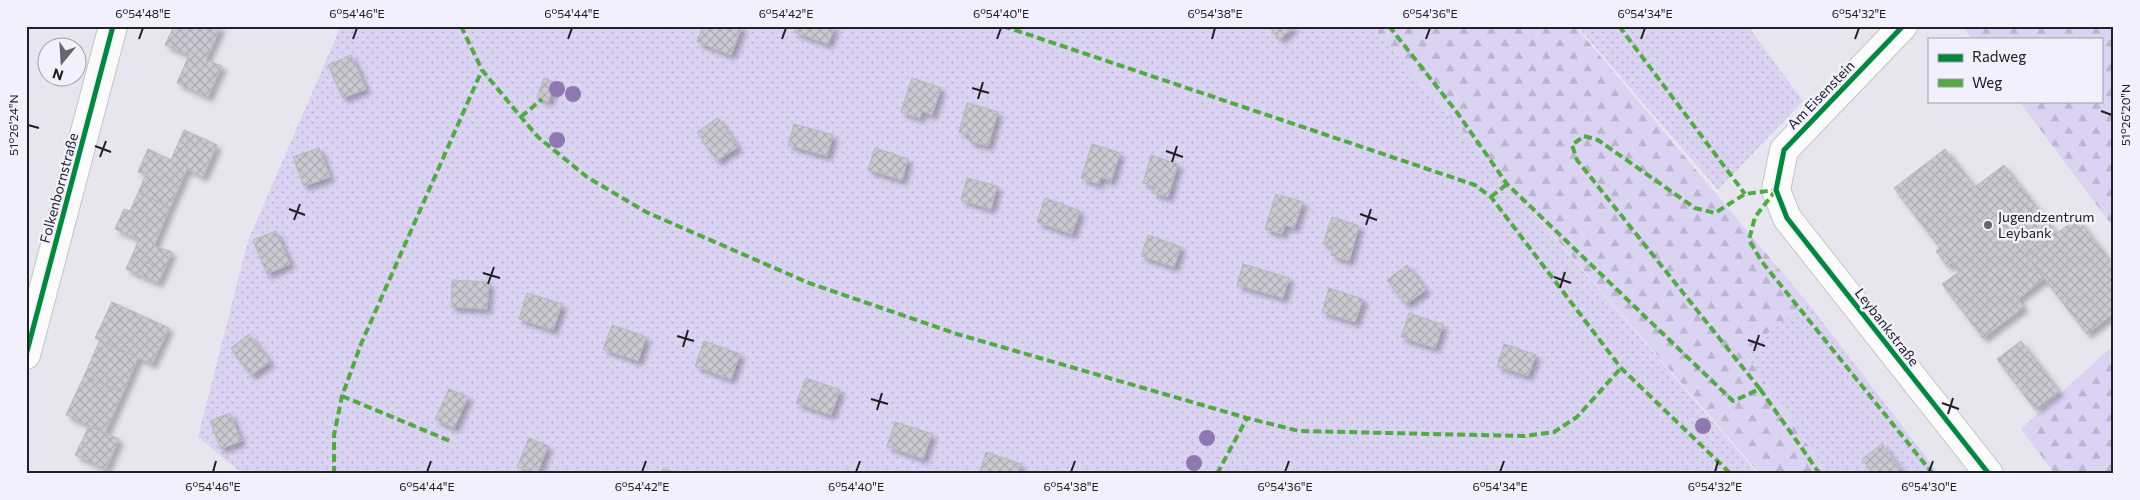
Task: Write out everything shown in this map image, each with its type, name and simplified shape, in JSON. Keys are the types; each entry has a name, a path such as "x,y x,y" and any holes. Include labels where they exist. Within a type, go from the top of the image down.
{"street":[{"name":"Folkenbornstraße","path":"26,355 113,26"},
{"name":"Am Eisenstein","path":"1776,190 1784,150 1902,26"},
{"name":"Leybankstraße","path":"1776,190 1787,218 1989,474"}],"green space":[{"path":"341,26 1372,26 1758,474 243,474 198,437 248,241"},
{"path":"1372,26 1575,26 1807,302 1744,352 1828,474 1760,474"},
{"path":"1577,26 1748,26 1803,101 1718,190"},
{"path":"1962,26 2114,26 2114,228 2020,102 2102,102 2102,38 1971,38"},
{"path":"1807,302 1939,474 1828,474 1744,352"},
{"path":"2114,345 2114,474 2055,474 2021,429"}],"building":[{"path":"174,26 221,26 206,60 222,66 208,97 177,83 189,55 165,45"},
{"path":"703,26 742,26 731,55 697,42"},
{"path":"796,26 835,26 828,44 794,32"},
{"path":"1272,26 1295,26 1280,39 1270,28"},
{"path":"351,55 366,89 343,98 328,65"},
{"path":"544,78 555,83 548,102 537,97"},
{"path":"912,78 941,88 932,115 922,111 920,118 901,112"},
{"path":"967,103 998,112 988,146 969,141 970,135 959,132"},
{"path":"718,118 738,147 717,161 697,132"},
{"path":"794,124 833,135 827,156 788,145"},
{"path":"184,130 217,145 203,177 187,169 170,207 138,193 146,174 138,172 148,149 171,160"},
{"path":"1092,144 1120,153 1111,181 1101,177 1098,184 1081,178"},
{"path":"319,148 330,177 304,186 293,157"},
{"path":"875,148 908,159 902,180 868,170"},
{"path":"1945,149 1975,187 2004,165 2057,234 2027,256 2044,279 2018,299 2024,307 1983,338 1942,284 1959,272 1952,263 1948,267 1936,251 1940,248 1894,188"},
{"path":"1151,155 1178,164 1168,197 1153,193 1155,187 1143,183"},
{"path":"967,178 997,186 991,209 961,200"},
{"path":"138,193 170,207 154,246 172,252 164,270 132,256 139,239 115,229 124,209 130,211"},
{"path":"1276,194 1303,202 1294,228 1285,225 1282,234 1265,229"},
{"path":"1045,198 1080,211 1072,234 1037,222"},
{"path":"1332,217 1359,226 1349,261 1331,255 1333,247 1323,244"},
{"path":"2077,218 2114,266 2114,313 2087,334 2027,256"},
{"path":"276,231 290,264 267,274 253,240"},
{"path":"1148,235 1181,247 1174,267 1141,256"},
{"path":"132,256 164,270 158,283 126,269"},
{"path":"1243,264 1289,278 1283,298 1237,285"},
{"path":"1407,265 1426,290 1406,304 1387,280"},
{"path":"452,280 489,282 487,309 451,307"},
{"path":"1329,288 1363,299 1355,322 1322,312"},
{"path":"527,293 562,304 553,330 519,319"},
{"path":"112,302 169,328 152,364 95,338"},
{"path":"1409,313 1443,325 1435,348 1401,337"},
{"path":"612,325 646,337 638,361 603,349"},
{"path":"249,334 270,362 251,375 231,348"},
{"path":"100,340 138,358 123,393 84,376"},
{"path":"704,341 740,354 731,379 695,366"},
{"path":"2021,341 2059,391 2035,409 1997,359"},
{"path":"1504,344 1536,355 1528,376 1497,366"},
{"path":"84,376 123,393 105,433 66,415"},
{"path":"806,378 840,390 831,415 796,403"},
{"path":"449,389 468,397 454,428 435,419"},
{"path":"230,413 241,441 221,449 210,421"},
{"path":"895,422 932,434 923,459 887,446"},
{"path":"89,426 119,439 106,469 75,455"},
{"path":"529,438 548,446 537,474 517,467"},
{"path":"1882,444 1903,472 1900,474 1874,474 1862,459"},
{"path":"986,452 1021,464 1018,474 979,474"},
{"path":"663,468 678,474 661,474"}],"marked path":[{"path":"461,26 482,70 521,117 538,137 587,177 646,212 809,283 957,334 1247,418 1299,431 1525,436 1554,432 1577,417 1621,368"},
{"path":"653,26 659,26"},
{"path":"1003,26 1475,185 1491,197 1621,368 1731,474"},
{"path":"1389,26 1456,111 1507,184 1733,401 1760,389 1820,474"},
{"path":"1619,26 1745,194"},
{"path":"334,474 334,435 342,396 361,344 482,70"},
{"path":"521,117 542,99"},
{"path":"1760,389 1577,160 1572,145 1584,136 1598,140 1695,208 1715,213 1745,194 1776,190"},
{"path":"1491,197 1507,184"},
{"path":"1776,190 1755,217 1749,240 1762,262 1933,474"},
{"path":"342,396 450,441"},
{"path":"1217,474 1247,418"}],"cycle path":[{"path":"26,355 113,26"},
{"path":"1903,26 1784,150 1776,190 1787,218 1989,474"}],"place":[{"name":"Jugendzentrum Leybank","path":"1988,225"}]}
